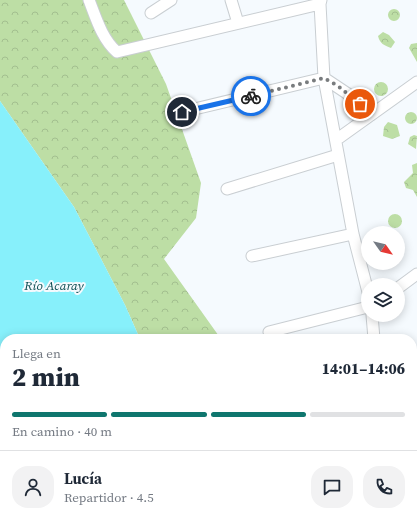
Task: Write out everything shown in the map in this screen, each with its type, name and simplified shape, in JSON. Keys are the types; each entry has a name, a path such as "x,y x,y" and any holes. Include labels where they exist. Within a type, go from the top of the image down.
{"street":[{"path":"89,0 99,26 113,49 238,22 320,2 324,78 353,234 364,278"},
{"path":"151,13 171,0"},
{"path":"231,0 238,22"},
{"path":"182,112 324,78 338,86 371,115"},
{"path":"336,140 417,82"},
{"path":"227,189 338,155"},
{"path":"252,256 353,234"},
{"path":"405,283 417,274"},
{"path":"269,332 361,310"},
{"path":"373,322 374,334"}],"green space":[{"path":"0,0 124,0 166,84 201,183 196,218 164,259 217,334 138,334 125,305 74,207 0,101"},
{"path":"394,9 398,11 400,15 398,19 394,21 390,19 388,15 390,11"},
{"path":"383,32 389,35 395,42 391,48 384,45 380,41 378,36"},
{"path":"417,43 417,62 409,48 411,44"},
{"path":"378,82 384,82 388,86 388,92 384,96 378,96 374,92 374,86"},
{"path":"411,112 415,114 417,118 415,122 411,124 407,122 405,118 407,114"},
{"path":"388,122 397,125 400,136 392,139 383,136 384,127"},
{"path":"414,135 417,136 416,149 408,144 410,137"},
{"path":"417,163 417,197 413,190 406,188 404,182 413,173 412,165"},
{"path":"395,214 401,218 402,221 400,226 390,226 388,221 390,216"}],"water":[{"name":"Río Acaray","path":"0,101 74,207 125,305 138,334 0,334"}],"way so far":[{"path":"251,96 324,78 338,86 360,104"}],"route":[{"path":"182,112 251,96"}]}
